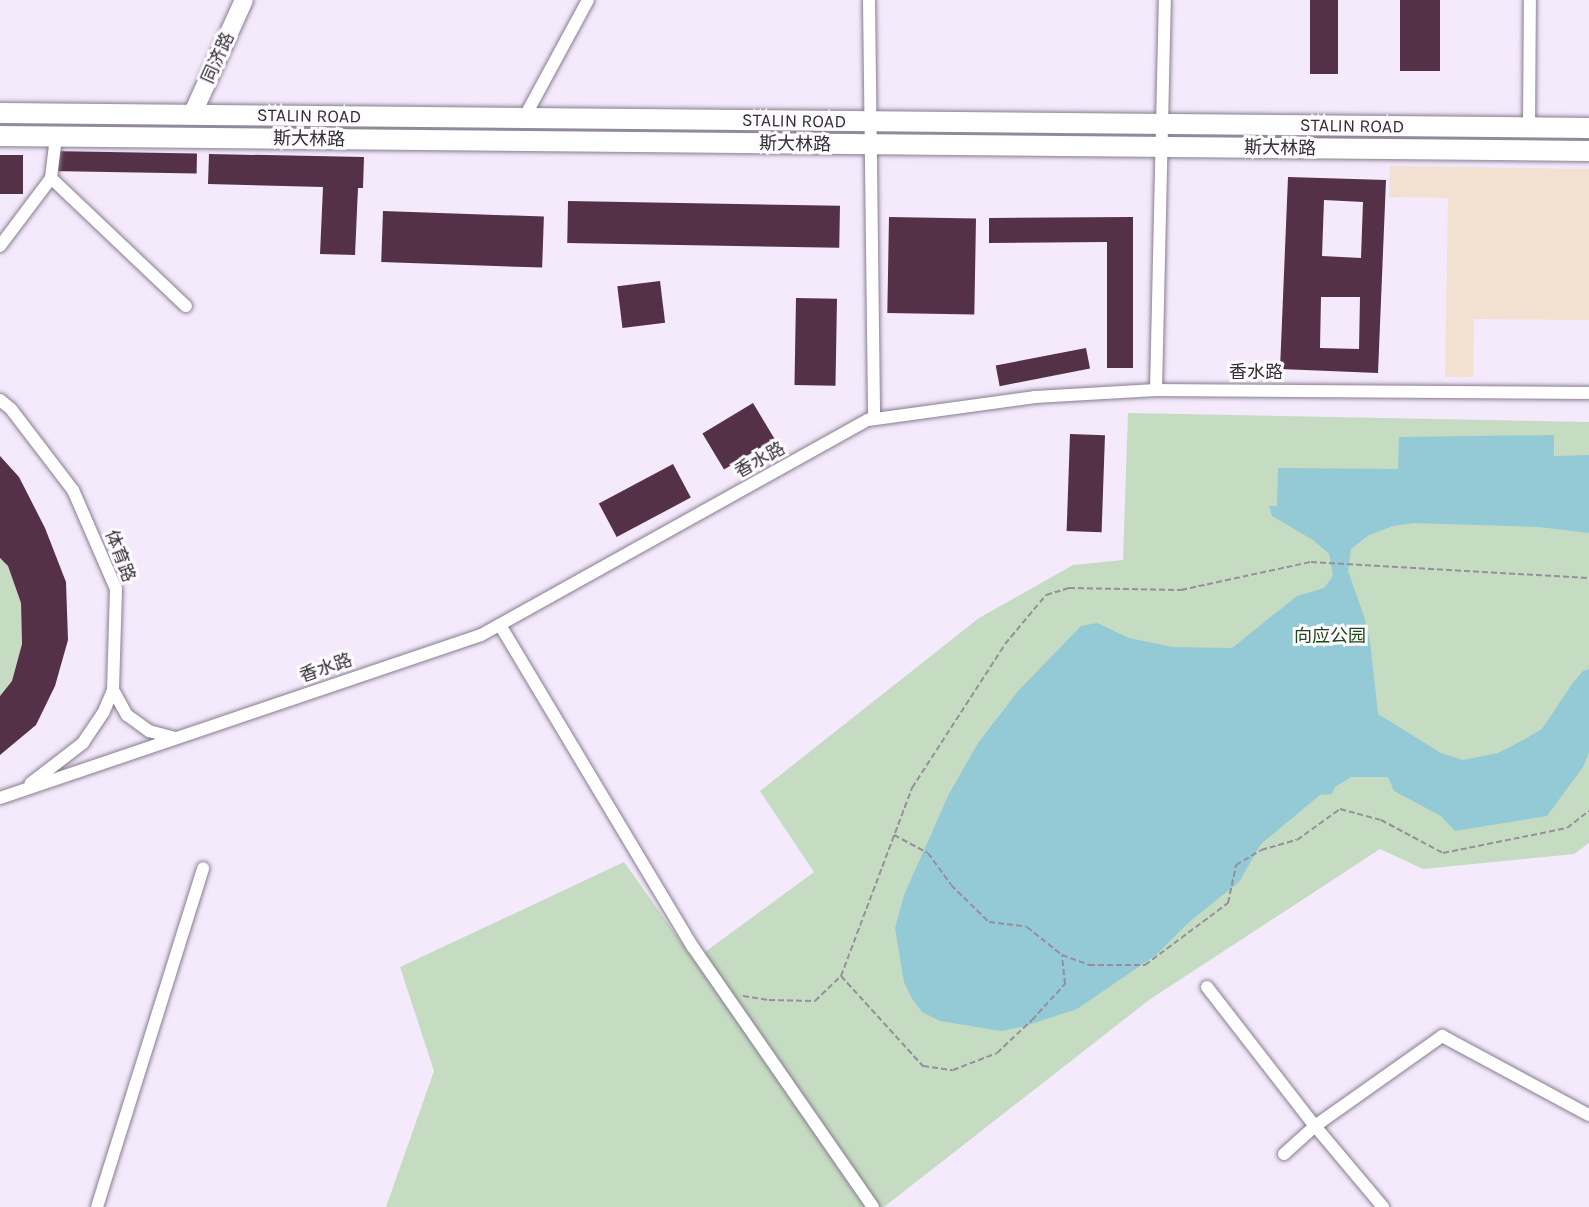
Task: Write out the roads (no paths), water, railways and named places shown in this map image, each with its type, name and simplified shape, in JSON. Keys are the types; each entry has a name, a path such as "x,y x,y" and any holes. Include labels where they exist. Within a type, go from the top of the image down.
{"main road":[{"name":"STALIN ROAD","path":"0,113 1589,128"},
{"name":"斯大林路","path":"0,136 1589,151"}],"street":[{"name":"同济路","path":"192,115 243,0"},
{"path":"524,118 588,0"},
{"path":"869,0 874,419"},
{"path":"1156,390 1165,0"},
{"path":"1529,128 1530,0"},
{"path":"0,246 51,178 56,137"},
{"path":"51,178 186,306"},
{"name":"香水路","path":"0,798 481,635 868,420 1035,397 1156,390 1589,393"},
{"name":"体育路","path":"0,400 11,409 74,490 116,589 113,690 103,713 83,743 23,790"},
{"path":"500,625 693,947 873,1207"},
{"path":"113,690 127,715 150,731 177,738"},
{"path":"98,1207 203,868"},
{"path":"1207,987 1315,1126 1383,1207"},
{"path":"1284,1154 1315,1126 1442,1036 1589,1115"}],"water":[{"path":"1554,435 1554,456 1589,455 1589,533 1539,527 1414,523 1393,526 1369,535 1351,549 1348,571 1370,641 1378,714 1441,753 1463,760 1498,753 1525,739 1542,729 1572,684 1583,671 1589,669 1589,752 1583,767 1547,816 1455,831 1441,816 1394,791 1388,777 1351,777 1335,787 1332,794 1320,795 1261,844 1239,882 1188,923 1156,955 1077,1009 1025,1026 1001,1031 940,1021 922,1012 912,999 904,982 895,928 904,895 949,794 978,743 1019,690 1081,626 1097,623 1129,638 1173,647 1232,648 1297,596 1324,588 1333,576 1329,554 1313,540 1272,516 1269,506 1277,506 1278,468 1398,469 1399,437"}],"park label":[{"name":"向应公园","path":"1330,636"}]}
